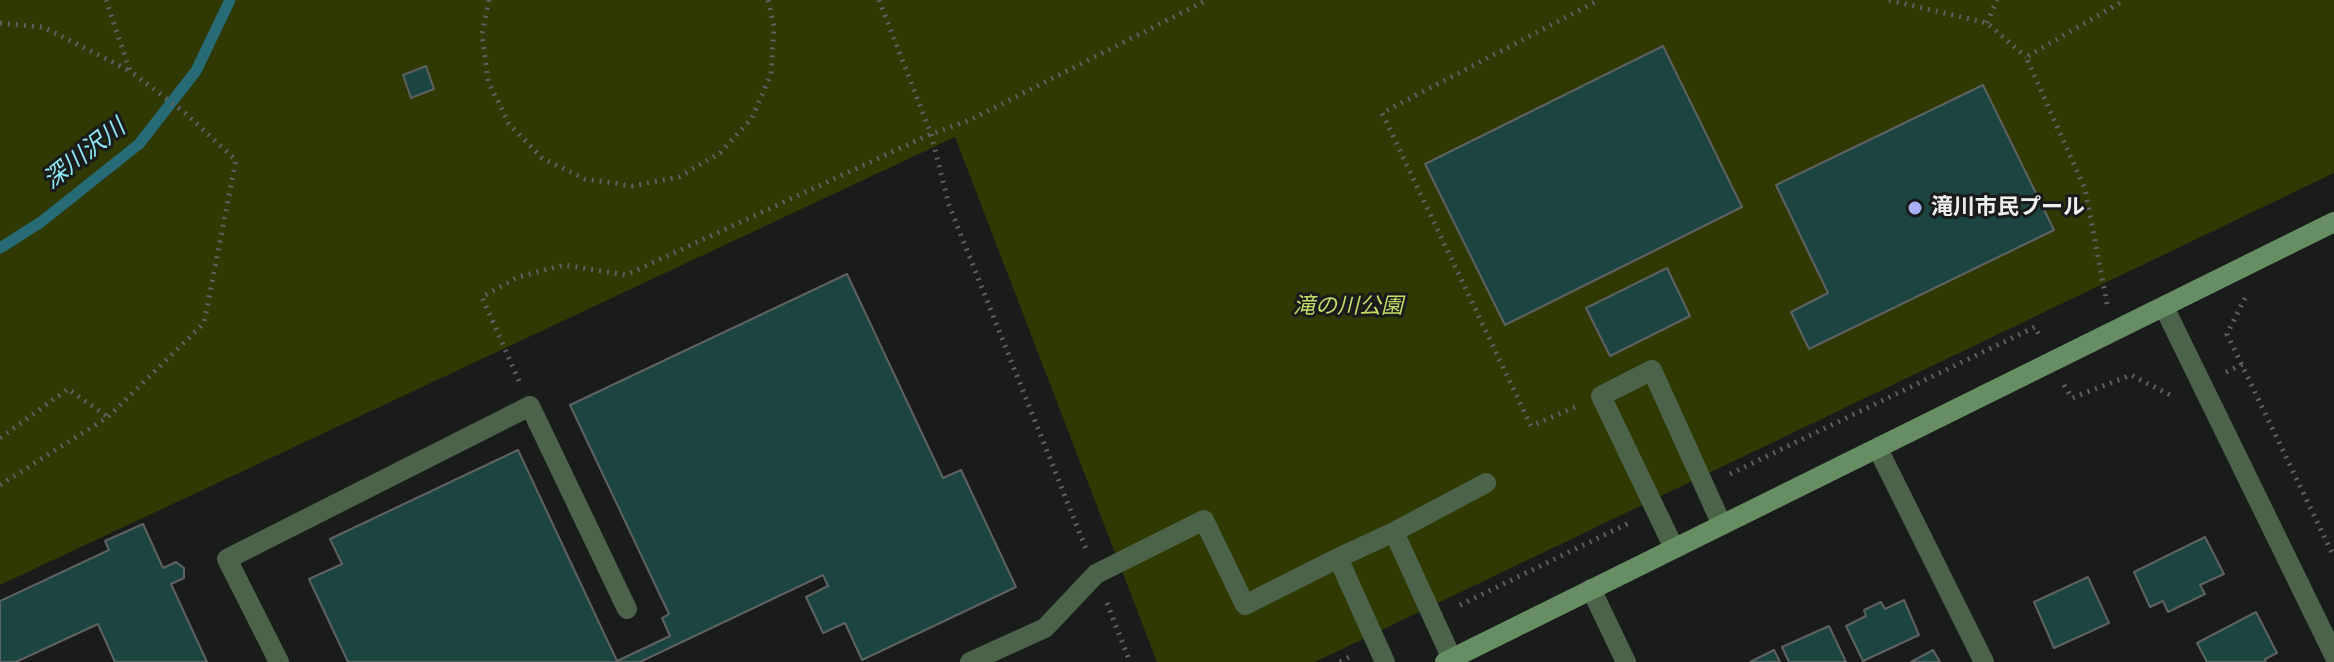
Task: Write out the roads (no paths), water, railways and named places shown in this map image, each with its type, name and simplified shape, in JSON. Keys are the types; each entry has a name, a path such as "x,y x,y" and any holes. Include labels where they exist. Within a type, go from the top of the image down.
{"street":[{"path":"1394,532 1448,660 2334,222"},
{"path":"2164,307 2334,655"},
{"path":"1674,548 1601,396 1652,370 1722,525"},
{"path":"279,662 227,559 530,406 627,609"},
{"path":"1878,449 1984,662"},
{"path":"970,662 1045,628 1096,574 1204,520 1245,605 1486,483"},
{"path":"1338,558 1385,662"},
{"path":"1591,589 1626,662"}],"waterway":[{"name":"深川沢川","path":"0,248 41,222 139,144 196,71 230,0"}],"place":[{"name":"滝川市民プール","path":"1915,208"}],"park label":[{"name":"滝の川公園","path":"1348,307"}]}
